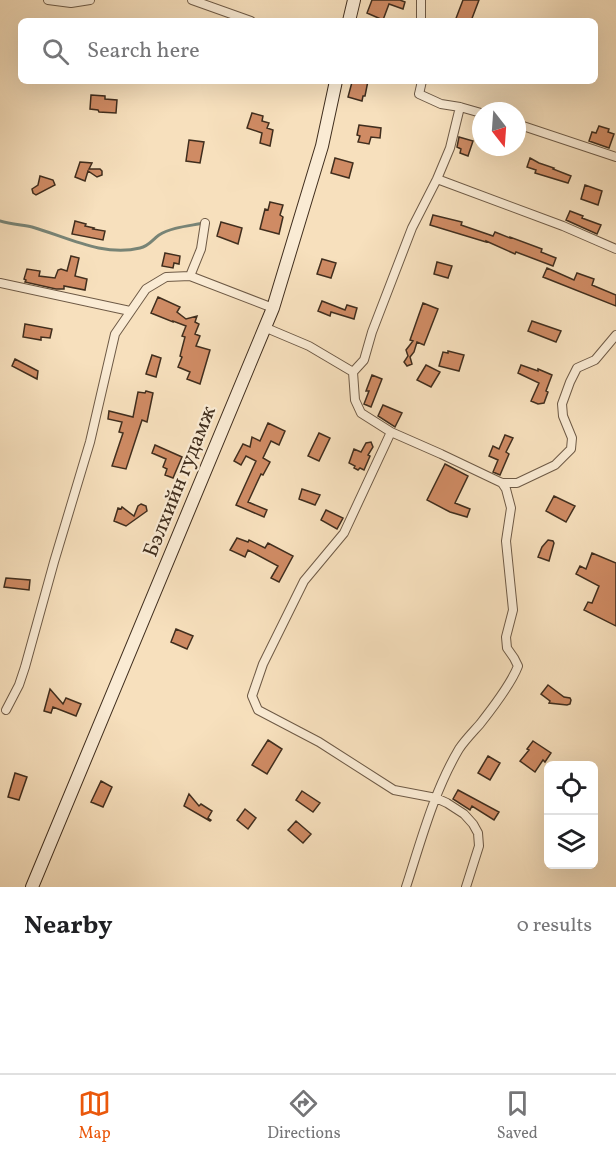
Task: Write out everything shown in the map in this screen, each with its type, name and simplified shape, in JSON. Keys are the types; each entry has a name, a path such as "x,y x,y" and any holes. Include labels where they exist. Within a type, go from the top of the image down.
{"main road":[{"path":"351,18 354,0"},
{"name":"Бэлхийн гудамж","path":"32,887 273,308 322,146 335,84"}],"street":[{"path":"48,0 70,3 90,0"},
{"path":"192,0 243,18"},
{"path":"421,0 421,18"},
{"path":"421,84 419,94 441,104 472,110"},
{"path":"460,107 450,148 412,228 372,332 364,360 353,372 355,400 361,413 391,432 502,483 517,483 555,465 571,449 572,438 563,417 562,404 570,382 578,368 595,360 616,335"},
{"path":"526,127 616,157"},
{"path":"437,179 563,226 616,249"},
{"path":"190,276 201,249 205,223"},
{"path":"6,710 26,667 90,442 115,334 146,289 166,277 190,276 273,308"},
{"path":"0,284 130,312"},
{"path":"264,327 309,346 353,372"},
{"path":"391,432 344,533 304,581 263,664 252,696 258,710 320,742 394,790 436,798 464,814 478,833 479,846 466,887"},
{"path":"406,887 436,798 460,747 486,715 515,674 518,666 507,648 506,637 513,610 506,541 511,508 502,483"}],"building":[{"path":"372,0 405,2 403,9 389,4 384,18 367,13"},
{"path":"463,0 479,0 472,18 456,18"},
{"path":"351,84 367,84 362,101 348,97"},
{"path":"91,95 117,100 116,113 90,109"},
{"path":"252,113 263,116 262,121 269,123 267,128 273,130 270,146 260,143 262,133 247,128"},
{"path":"359,125 381,128 380,138 371,137 369,144 358,142"},
{"path":"599,126 609,129 608,132 614,134 609,148 589,141 592,132 596,133"},
{"path":"459,137 472,141 468,156 460,153 461,149 457,147"},
{"path":"189,140 204,142 200,163 186,161"},
{"path":"335,158 353,163 349,178 331,173"},
{"path":"530,158 571,176 568,183 535,173 536,170 527,167"},
{"path":"80,162 92,163 89,169 100,169 102,175 97,177 88,171 85,181 75,177"},
{"path":"40,176 53,180 55,185 36,195 32,189 38,185"},
{"path":"585,185 602,191 598,205 581,199"},
{"path":"270,202 283,205 279,234 260,229 265,209 268,210"},
{"path":"570,211 601,225 597,234 566,220"},
{"path":"433,215 462,222 461,225 493,236 495,232 542,249 541,252 556,258 553,266 516,252 515,254 486,241 430,225"},
{"path":"75,221 93,229 105,231 103,240 72,234"},
{"path":"221,222 242,228 238,244 217,236"},
{"path":"165,253 180,256 179,264 174,263 173,268 162,266"},
{"path":"71,256 79,258 75,276 87,279 85,290 64,286 64,289 56,289 25,282 27,269 40,271 39,276 55,278 58,270 67,271"},
{"path":"322,259 336,263 331,278 317,274"},
{"path":"437,262 452,266 448,278 434,274"},
{"path":"547,268 574,280 577,273 594,279 592,285 616,295 616,306 543,277"},
{"path":"158,297 180,307 177,312 186,319 197,316 195,322 199,324 195,334 200,336 196,346 210,350 200,384 187,379 190,372 178,367 185,337 182,336 186,326 151,313"},
{"path":"322,301 345,310 347,305 357,308 354,319 331,312 330,316 318,311"},
{"path":"423,303 438,309 424,345 417,342 410,357 412,364 407,366 404,362 408,356 406,350 413,341 410,340"},
{"path":"532,321 561,331 556,342 528,331"},
{"path":"25,324 52,329 50,338 41,337 41,340 23,337"},
{"path":"448,351 464,355 459,371 439,366 443,352 448,353"},
{"path":"152,355 161,358 156,377 146,374"},
{"path":"15,359 38,371 37,379 12,366"},
{"path":"426,365 440,372 431,387 417,380"},
{"path":"521,365 552,375 544,403 538,404 531,401 539,383 518,373"},
{"path":"372,375 382,379 371,407 364,404"},
{"path":"146,391 153,393 147,422 142,420 126,469 112,466 123,433 119,432 122,422 108,419 109,411 133,417 138,392 145,393"},
{"path":"383,405 402,413 395,427 378,416"},
{"path":"268,423 285,431 279,445 271,441 263,458 270,462 263,475 261,474 248,502 267,510 264,517 236,505 256,461 246,456 241,465 234,461 243,444 250,447 252,437 260,441"},
{"path":"319,433 330,438 319,461 308,456"},
{"path":"505,435 513,438 506,452 509,454 500,475 493,472 498,460 489,456 493,446 499,449"},
{"path":"371,442 373,447 364,470 354,468 355,466 349,463 354,449 361,452 366,443"},
{"path":"155,445 182,457 173,478 165,475 167,469 163,467 166,459 152,453"},
{"path":"445,464 468,476 455,503 470,509 467,517 450,512 427,500"},
{"path":"302,489 320,495 315,505 299,499"},
{"path":"554,496 575,506 566,522 546,511"},
{"path":"141,504 146,506 147,511 126,526 114,521 118,508 122,507 134,516"},
{"path":"326,510 343,518 337,529 321,520"},
{"path":"237,538 248,542 249,540 265,548 268,543 293,556 279,582 271,578 278,566 248,550 245,557 230,550"},
{"path":"548,540 554,543 549,561 538,557"},
{"path":"592,553 616,563 616,626 584,610 588,602 592,603 599,586 576,574 580,566 586,569"},
{"path":"6,578 30,580 29,590 4,587"},
{"path":"176,629 193,636 187,649 171,642"},
{"path":"548,685 564,697 570,698 570,704 549,703 550,701 541,694"},
{"path":"50,689 63,704 66,698 81,704 76,716 53,707 51,713 44,711"},
{"path":"268,740 282,749 267,774 252,765"},
{"path":"533,741 551,753 535,772 520,761 529,750 527,749"},
{"path":"488,756 500,763 490,780 478,773"},
{"path":"15,773 27,777 19,800 8,797"},
{"path":"101,781 112,787 103,807 91,802"},
{"path":"458,790 499,812 494,820 472,806 470,810 453,799"},
{"path":"302,791 320,803 313,812 296,800"},
{"path":"189,794 199,806 201,804 212,811 208,818 210,821 184,806"},
{"path":"245,809 256,818 248,829 237,820"},
{"path":"296,821 311,834 303,843 288,830"}],"waterway":[{"path":"0,221 32,227 112,250 143,247 169,230 204,223"}]}
